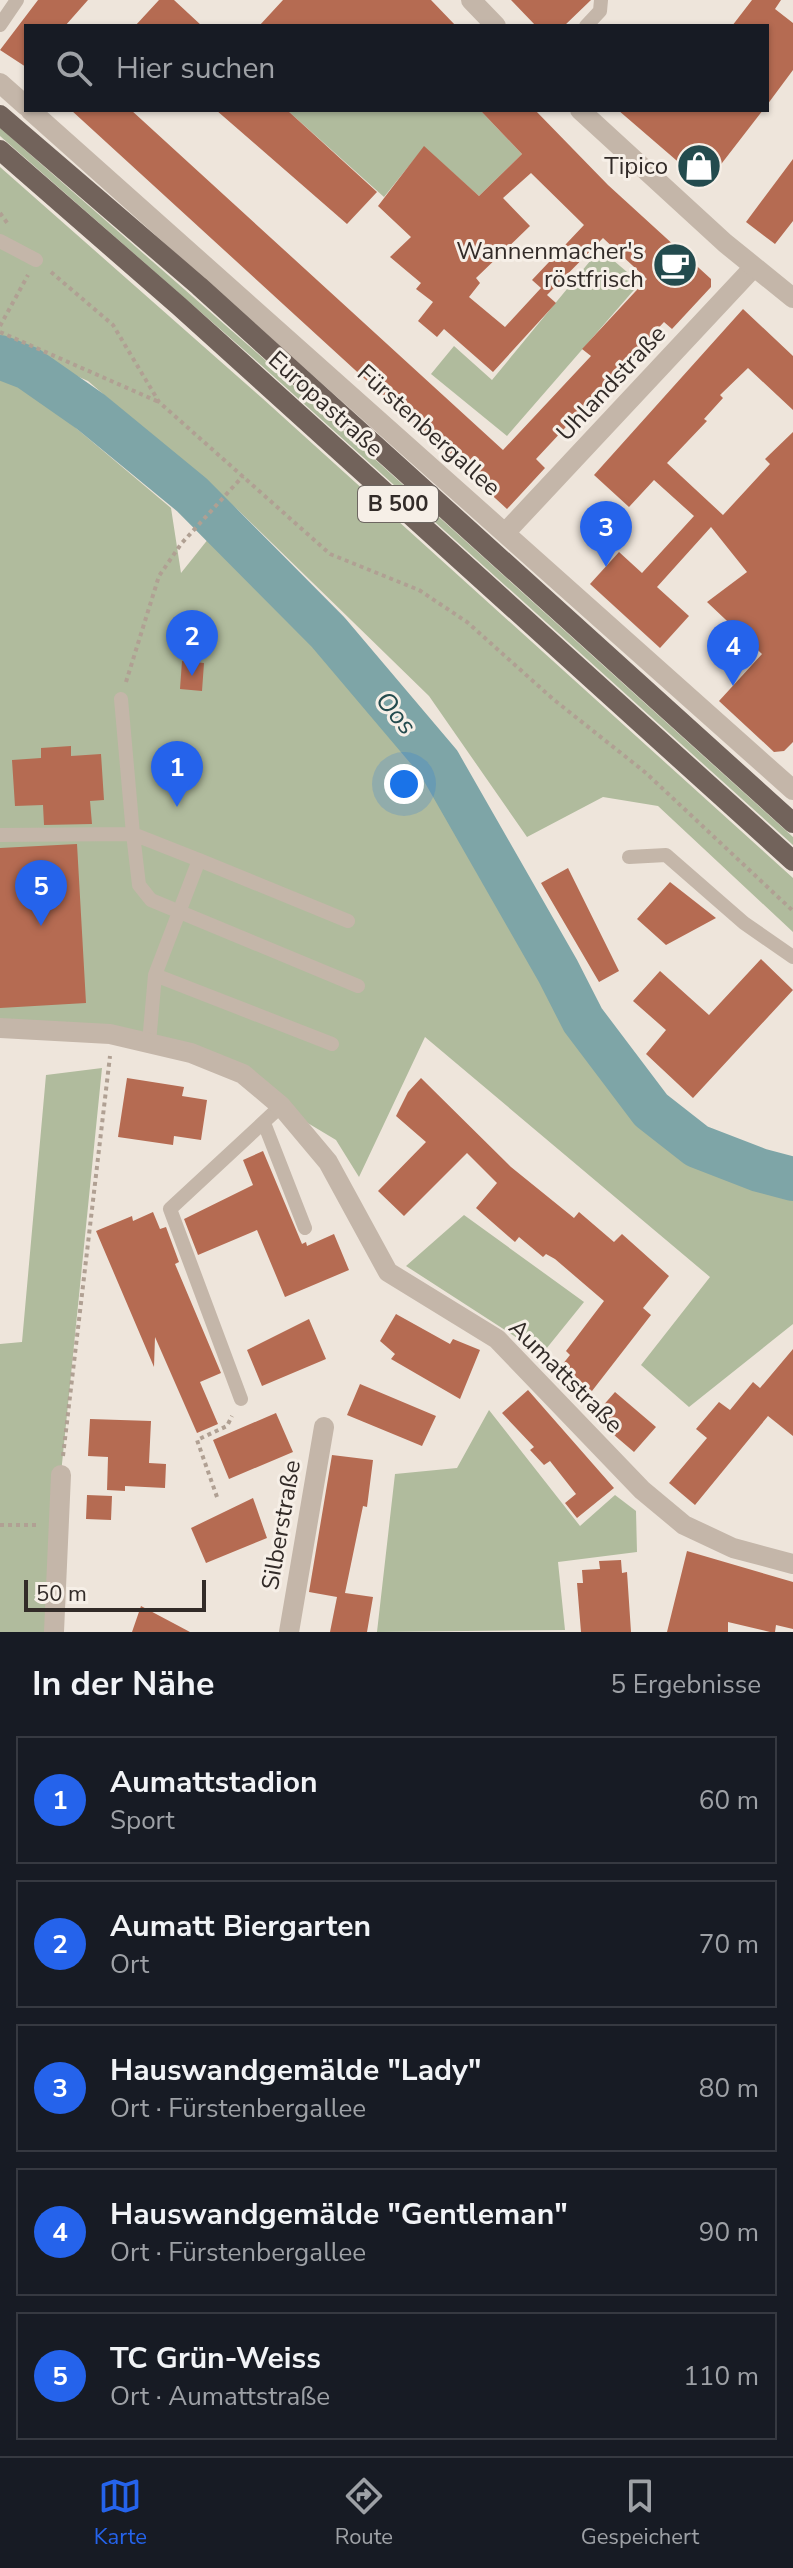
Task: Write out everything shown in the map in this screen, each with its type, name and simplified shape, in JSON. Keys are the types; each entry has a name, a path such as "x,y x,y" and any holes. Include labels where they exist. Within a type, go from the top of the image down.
{"main road":[{"name":"Europastraße","path":"0,115 199,286 793,823"},
{"name":"Europastraße","path":"0,150 179,306 793,861"}],"street":[{"path":"471,0 494,24"},
{"name":"Fürstenbergallee","path":"0,83 24,104"},
{"name":"Fürstenbergallee","path":"32,112 505,533 789,780"},
{"path":"582,112 753,268 793,298"},
{"name":"Uhlandstraße","path":"505,533 753,268"},
{"name":"Aumattstraße","path":"0,1028 110,1034 191,1053 243,1074 281,1106 328,1162 388,1272 497,1339 642,1490 684,1525 733,1548 793,1564"},
{"name":"Silberstraße","path":"289,1632 324,1427"},
{"path":"54,1632 61,1475"}],"lane":[{"path":"0,25 17,0"},
{"path":"588,24 600,11 601,0"},
{"path":"0,241 36,260"},
{"path":"121,699 139,885 151,900 358,986"},
{"path":"0,835 133,834 348,921"},
{"path":"629,857 666,855 744,923 793,957"},
{"path":"149,1043 155,975 199,860"},
{"path":"155,975 332,1044"},
{"path":"241,1399 170,1209 281,1106"},
{"path":"264,1123 305,1228"}],"path":[{"path":"0,213 9,225"},
{"path":"0,326 36,260 113,325 159,402"},
{"path":"0,332 159,402 330,554 419,590 467,622 553,699 646,773 793,911"},
{"path":"121,699 159,576 181,544 243,476"},
{"path":"61,1475 110,1034"},
{"path":"217,1497 197,1440 227,1426 241,1399"},
{"path":"0,1525 58,1525"}],"green space":[{"path":"289,112 482,112 522,154 479,196 424,147 384,197"},
{"path":"0,128 265,360 793,837 793,845 261,365 0,136"},
{"path":"0,167 262,398 793,878 793,932 658,806 603,797 527,837 429,696 238,510 88,381 0,342"},
{"path":"600,249 640,283 507,436 431,374 454,346 492,380"},
{"path":"0,372 19,380 171,508 181,573 209,538 329,644 431,773 555,992 618,1087 700,1162 793,1199 793,1324 689,1407 641,1365 710,1277 425,1037 359,1177 336,1140 191,1053 0,1028"},
{"path":"102,1068 45,1632 0,1632 0,1344 22,1342 46,1075"},
{"path":"464,1215 584,1302 542,1354 406,1266"},
{"path":"489,1410 580,1526 615,1495 636,1511 637,1552 558,1562 565,1630 377,1632 395,1474 457,1468"}],"building":[{"path":"38,0 88,0 67,24 24,24 24,66 0,50"},
{"path":"159,0 174,0 200,24 137,24"},
{"path":"283,0 431,0 454,24 261,24"},
{"path":"511,0 591,0 566,24 534,24"},
{"path":"752,0 781,0 775,9 793,23 793,70 769,102 769,24 734,24"},
{"path":"73,112 133,112 503,450 591,356 582,349 647,279 603,238 547,295 556,303 493,372 444,329 437,337 418,321 433,302 416,289 421,283 390,257 411,237 378,206 424,146 479,196 522,154 482,112 537,112 608,185 711,279 711,287 672,329 664,322 536,459 545,468 507,509","holes":["531,173 584,225 532,280 541,288 505,327 469,297 480,283 476,278 530,226 503,198"]},
{"path":"218,112 289,112 377,192 347,224"},
{"path":"620,112 761,112 705,185"},
{"path":"793,159 793,221 775,244 746,222"},
{"path":"743,309 793,356 793,410 748,368 720,395 723,398 704,419 707,421 667,463 723,515 770,464 765,459 793,432 793,742 784,751 774,752 719,701 762,654 707,602 747,572 711,527 657,587 689,616 660,648 590,584 619,552 642,573 694,516 654,480 629,507 594,475"},
{"path":"182,661 204,663 202,691 180,689"},
{"path":"71,746 71,756 101,754 104,800 90,801 92,824 44,825 43,805 15,806 12,760 41,758 41,748"},
{"path":"77,844 86,1003 0,1008 0,848"},
{"path":"568,868 619,971 599,982 541,883"},
{"path":"670,882 716,918 666,945 637,919"},
{"path":"761,959 793,990 693,1098 646,1054 666,1030 633,1001 660,971 709,1015"},
{"path":"127,1078 184,1087 182,1096 207,1100 201,1140 174,1136 173,1145 118,1137"},
{"path":"421,1078 511,1167 574,1218 579,1212 614,1242 622,1234 669,1276 643,1308 651,1315 592,1391 562,1365 570,1355 566,1351 604,1301 555,1259 546,1254 543,1257 519,1237 515,1242 476,1208 497,1183 467,1153 404,1216 378,1191 426,1142 396,1116 408,1092"},
{"path":"263,1151 302,1244 306,1242 307,1246 334,1234 349,1270 285,1297 257,1230 198,1255 184,1219 253,1185 243,1160"},
{"path":"153,1212 160,1229 166,1227 179,1262 175,1264 221,1373 200,1382 218,1424 197,1433 155,1337 154,1367 96,1231 132,1216 133,1221"},
{"path":"396,1314 450,1344 453,1339 480,1350 460,1399 391,1359 395,1354 380,1341"},
{"path":"309,1319 326,1359 262,1386 247,1350"},
{"path":"793,1349 793,1436 768,1416 695,1505 669,1483 707,1438 696,1429 719,1402 730,1410 753,1382 760,1388"},
{"path":"360,1384 436,1416 422,1446 347,1415"},
{"path":"528,1390 614,1488 577,1518 565,1503 576,1494 550,1461 544,1465 530,1450 534,1447 502,1413"},
{"path":"615,1392 656,1427 634,1452 593,1417"},
{"path":"276,1413 293,1452 229,1479 213,1440"},
{"path":"90,1419 151,1421 149,1463 166,1464 165,1488 125,1486 125,1491 107,1490 108,1457 88,1456"},
{"path":"332,1455 373,1460 367,1507 363,1506 345,1593 373,1597 367,1632 330,1632 337,1597 309,1592"},
{"path":"87,1495 112,1496 111,1520 86,1519"},
{"path":"253,1498 267,1538 206,1563 191,1528"},
{"path":"687,1551 793,1582 793,1629 776,1625 775,1632 770,1632 728,1622 728,1632 667,1632"},
{"path":"621,1560 622,1573 627,1572 631,1632 581,1632 577,1583 583,1583 582,1570 600,1569 599,1561"},
{"path":"141,1606 190,1632 132,1632"}],"waterway":[{"name":"Oos","path":"0,357 28,368 91,412 192,495 328,632 439,763 583,1020 651,1110 697,1146 759,1170 793,1179"}],"place":[{"name":"Tipico","path":"699,166"},
{"name":"Wannenmacher's röstfrisch","path":"675,265"},
{"name":"Hauswandgemälde \"Lady\"","path":"606,567"},
{"name":"Aumatt Biergarten","path":"192,676"},
{"name":"Hauswandgemälde \"Gentleman\"","path":"733,686"},
{"name":"Aumattstadion","path":"177,807"},
{"name":"TC Grün-Weiss","path":"41,926"}]}
